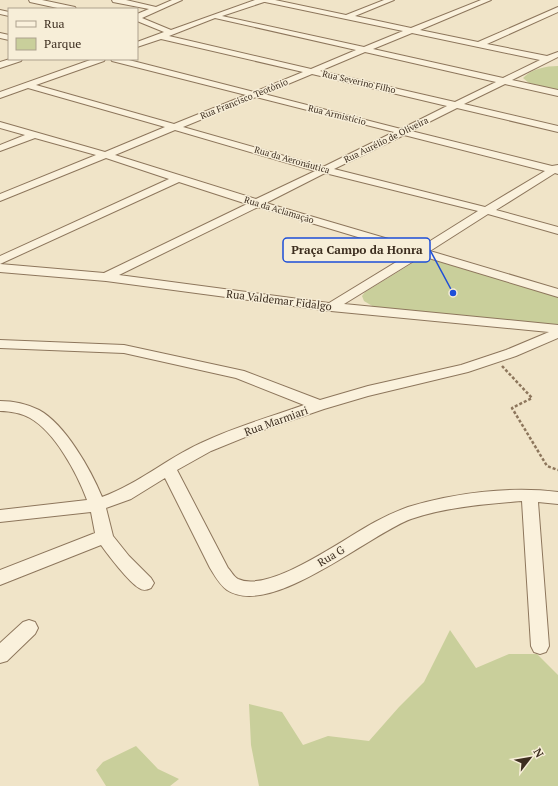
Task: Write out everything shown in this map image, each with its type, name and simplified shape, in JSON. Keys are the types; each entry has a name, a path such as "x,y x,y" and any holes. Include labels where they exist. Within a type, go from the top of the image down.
{"street":[{"path":"33,0 68,8"},
{"path":"116,0 157,9"},
{"path":"138,18 178,0"},
{"path":"138,45 214,16 263,0 480,44 550,61"},
{"path":"347,17 390,0"},
{"name":"Rua Francisco Teotônio","path":"0,198 487,0"},
{"path":"480,44 558,8"},
{"path":"214,16 558,93"},
{"path":"138,18 170,32"},
{"name":"Rua Severino Filho","path":"160,36 558,129"},
{"name":"Rua Aurélio de Oliveira","path":"106,277 404,132 503,81 550,61 558,54"},
{"path":"0,65 15,60"},
{"path":"0,95 98,60"},
{"name":"Rua Armistício","path":"119,60 556,169"},
{"name":"Rua da Aeronáutica","path":"27,85 324,170 485,210 558,231"},
{"name":"Rua da Aclamação","path":"0,125 106,155 256,203 558,293"},
{"path":"0,148 34,135"},
{"path":"331,307 485,210 556,169"},
{"path":"0,260 179,178"},
{"name":"Rua Valdemar Fidalgo","path":"0,268 106,277 331,307 558,329"},
{"name":"Rua Marmiari","path":"0,516 97,505 125,495 147,484 168,468 206,447 255,427 319,405 368,391 463,369 558,333"},
{"path":"0,344 131,350 240,374 319,405"},
{"path":"0,406 24,410 37,416 48,426 64,445 82,472 97,505 105,536 126,564 145,584"},
{"name":"Rua G","path":"168,468 216,564 226,578 235,586 246,588 278,584 295,577 397,517 442,506 490,498 530,495 558,498"},
{"path":"530,495 540,646"},
{"path":"0,578 105,536"},
{"path":"0,655 29,628"}],"path":[{"path":"495,358 532,398 512,408 548,466 558,470"}],"green space":[{"path":"558,66 558,90 529,83 523,78 530,72"},
{"path":"433,260 558,297 558,325 374,307 364,301 362,296 365,292 416,261"},
{"path":"450,630 476,668 509,654 537,654 558,675 558,786 259,786 251,745 249,704 282,712 303,745 328,736 369,741 399,707 424,682"},
{"path":"136,746 158,769 179,779 170,786 106,786 96,770 103,762"}],"place":[{"name":"Praça Campo da Honra","path":"453,293"}]}
